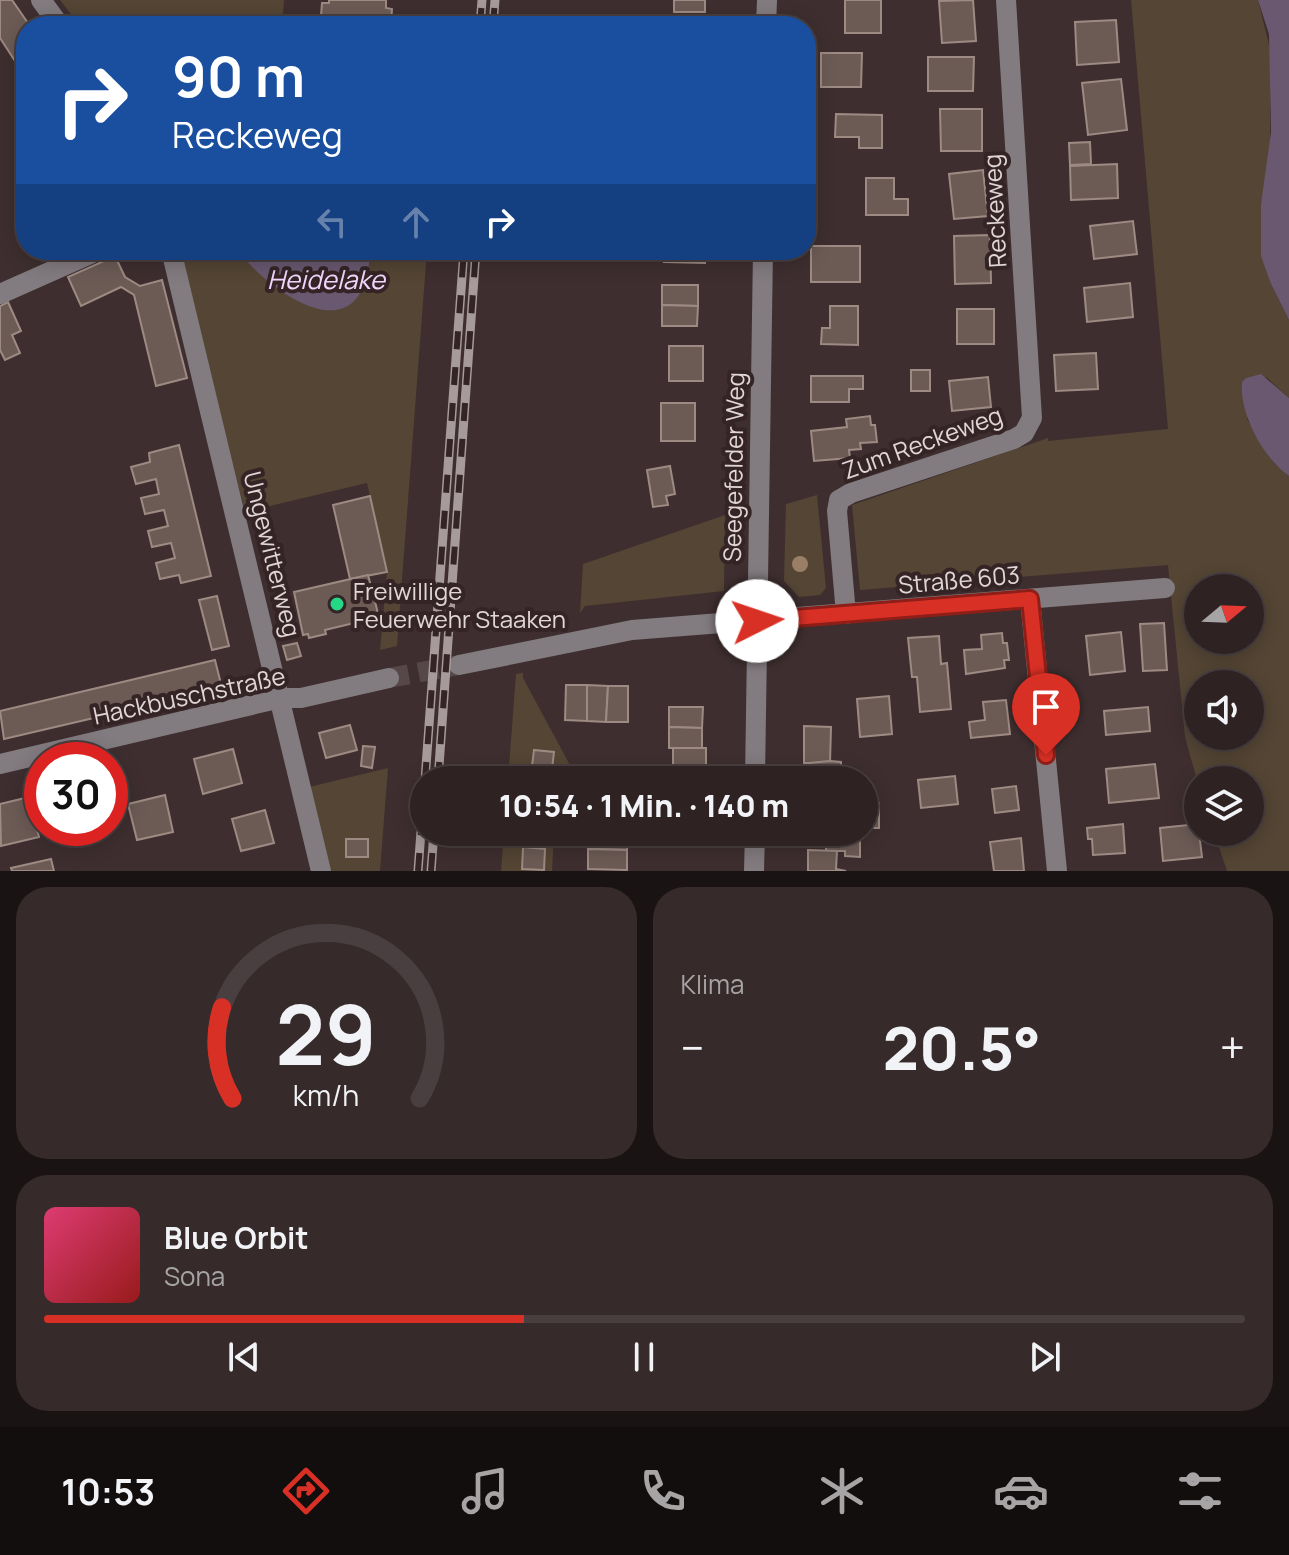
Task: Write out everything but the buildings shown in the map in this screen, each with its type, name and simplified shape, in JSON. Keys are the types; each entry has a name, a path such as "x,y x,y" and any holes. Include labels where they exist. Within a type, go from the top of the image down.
{"street":[{"name":"Reckeweg","path":"1006,0 1032,418"},
{"path":"0,294 76,260"},
{"name":"Ungewitterweg","path":"173,260 321,871"},
{"name":"Seegefelder Weg","path":"755,766 763,260"},
{"name":"Zum Reckeweg","path":"846,614 837,511 839,500 851,493 1014,439 1024,433 1032,418"},
{"name":"Straße 603","path":"757,621 1165,588"},
{"path":"1030,599 1057,871"},
{"path":"459,665 632,630 757,621"},
{"name":"Hackbuschstraße","path":"0,764 281,698 301,698 389,678"},
{"path":"754,871 755,846"}],"shaded area":[{"path":"60,0 284,0 283,16 72,16"},
{"path":"1131,0 1258,0 1270,49 1270,159 1261,204 1271,284 1289,320 1289,398 1266,377 1247,419 1275,464 1289,476 1289,871 1227,871 1219,846 1264,846 1264,766 1193,766 1189,750 1264,750 1264,670 1184,670 1184,727 1168,565 860,590 852,505 1048,438 1048,441 1168,429"},
{"path":"182,260 426,260 397,646 380,650 387,572 367,483 245,512"},
{"path":"817,495 826,588 820,595 799,597 784,581 786,504"},
{"path":"725,515 724,591 585,606 580,613 583,564"},
{"path":"523,673 570,766 509,766 516,674"},
{"path":"388,768 380,871 327,871 309,787"},
{"path":"503,846 553,846 552,871 501,871"}],"water":[{"path":"1258,0 1289,0 1289,320 1261,256 1261,204 1271,132 1269,34"},
{"name":"Heidelake","path":"246,260 369,260 363,287 352,303 336,310 318,309 299,302"},
{"path":"1261,374 1289,398 1289,476 1262,447 1244,407 1242,382"}],"tunnel":[{"path":"389,678 459,665"}],"railway":[{"path":"481,16 482,0"},
{"path":"494,16 495,0"},
{"path":"426,766 463,260"},
{"path":"439,766 475,260"},
{"path":"418,871 420,846"},
{"path":"431,871 433,846"}],"place":[{"name":"Freiwillige Feuerwehr Staaken","path":"337,604"}],"route":[{"path":"757,621 1030,599 1046,755"}]}
